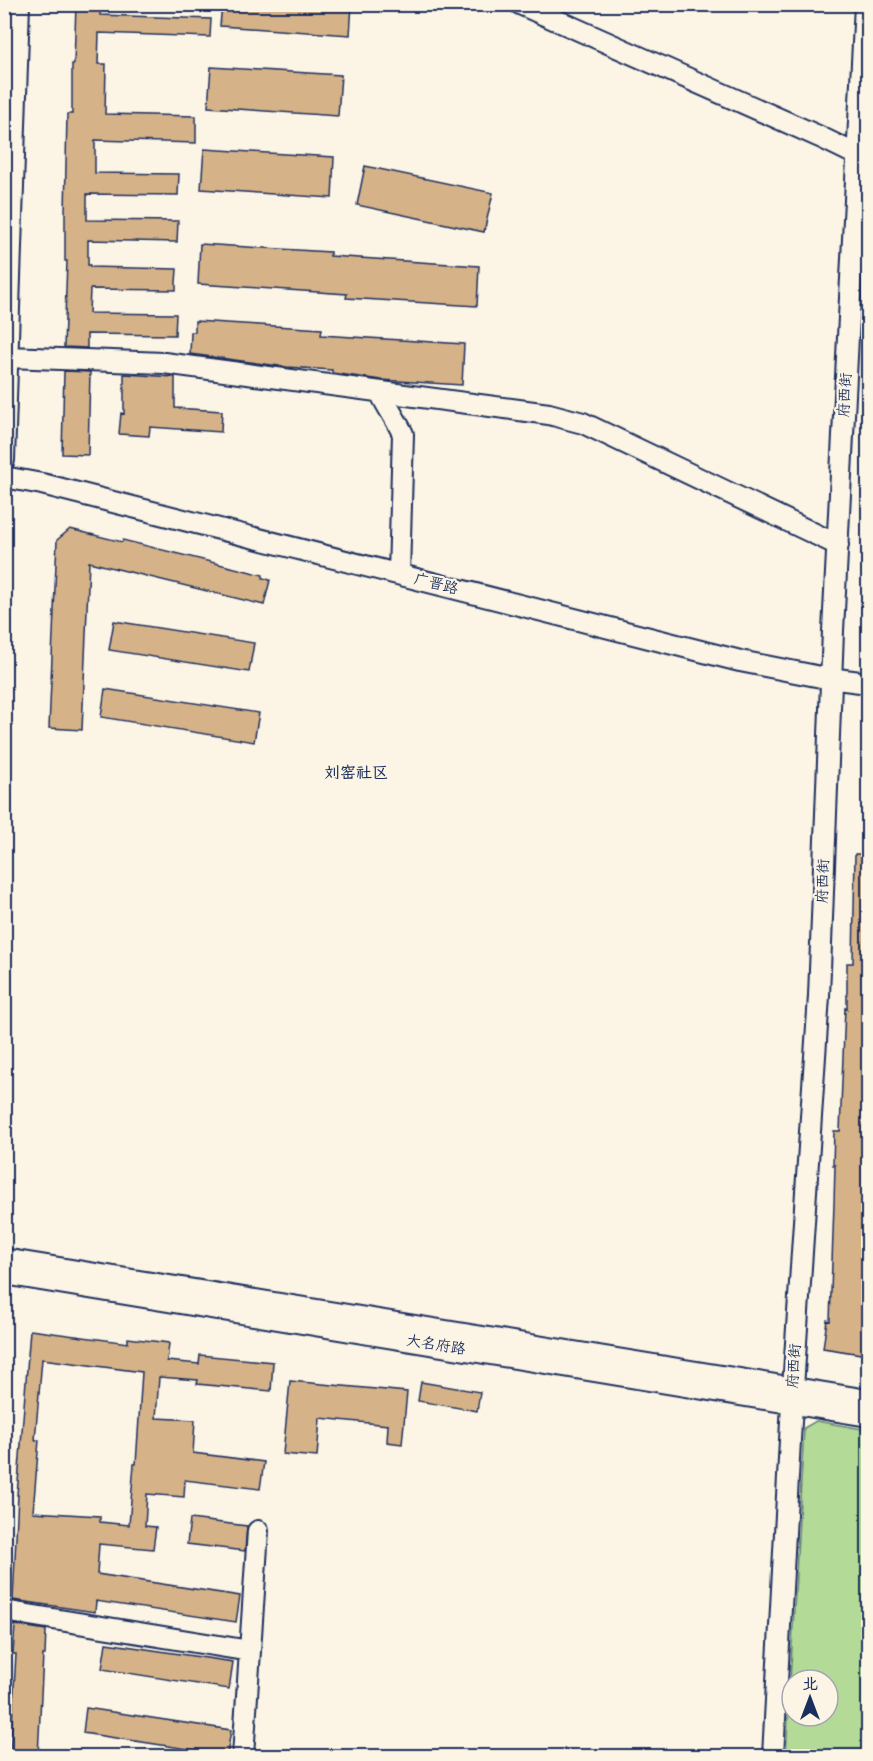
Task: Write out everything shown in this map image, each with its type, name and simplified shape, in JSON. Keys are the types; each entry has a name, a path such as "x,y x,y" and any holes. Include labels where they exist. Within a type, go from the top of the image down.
{"street":[{"path":"4,460 8,357 11,68 19,4"},
{"path":"520,4 857,155"},
{"name":"府西街","path":"773,1756 819,996 838,545 861,230 857,155 865,4"},
{"path":"8,357 164,363 549,414 583,423 838,545"},
{"path":"380,392 387,408 396,416 403,434 399,574"},
{"name":"广晋路","path":"4,477 42,484 740,661 868,683"},
{"name":"大名府路","path":"4,1258 793,1396 868,1416"},
{"name":"大名府路","path":"4,1274 793,1396 868,1400"},
{"path":"243,1756 258,1531"},
{"path":"4,1611 250,1651"}],"green space":[{"path":"816,1421 868,1430 868,1756 786,1756 788,1728 840,1728 840,1668 791,1668 804,1428"}],"building":[{"path":"76,4 101,4 100,15 211,19 210,37 99,33 98,64 106,64 105,114 196,116 196,143 95,140 95,173 179,174 178,195 87,194 87,220 178,221 177,242 88,240 88,265 90,267 177,269 176,290 90,289 89,313 176,314 175,335 87,334 87,348 64,347 67,261 65,261 65,214 67,114 72,114 72,64 74,64"},
{"path":"222,4 352,4 350,35 220,26"},
{"path":"211,67 341,75 338,116 208,107"},
{"path":"204,149 334,157 332,198 201,189"},
{"path":"365,166 493,193 484,232 357,205"},
{"path":"200,244 330,252 330,256 479,266 477,306 346,298 347,294 198,284"},
{"path":"195,321 322,329 321,335 464,344 462,385 381,380 332,373 332,370 287,367 190,354 191,332 195,332"},
{"path":"64,371 90,372 88,455 62,454"},
{"path":"124,374 175,377 175,408 222,411 221,432 150,427 149,436 119,434 121,413 124,414"},
{"path":"70,529 263,575 263,578 270,580 264,605 89,562 82,730 49,728 57,540"},
{"path":"114,621 254,643 249,672 109,650"},
{"path":"105,689 259,713 254,742 101,717"},
{"path":"855,854 868,854 866,1014 868,1014 868,1049 865,1049 864,1092 868,1092 868,1355 823,1348 827,1320 830,1321 834,1131 840,1131 845,1008 847,1009 847,963 853,963"},
{"path":"30,1330 128,1343 128,1338 169,1343 167,1361 199,1364 200,1355 273,1362 271,1391 197,1384 198,1380 159,1377 156,1418 195,1420 193,1453 264,1462 260,1489 185,1480 184,1497 147,1494 145,1526 156,1527 153,1549 99,1544 97,1574 240,1596 236,1622 96,1601 95,1612 13,1600 17,1495","holes":["42,1359 142,1372 136,1464 134,1464 129,1525 100,1522 100,1516 33,1512 39,1440 35,1440"]},
{"path":"290,1381 407,1392 402,1444 387,1442 388,1425 320,1418 317,1457 283,1454"},
{"path":"421,1382 480,1392 477,1411 418,1401"},
{"path":"190,1519 247,1526 245,1551 187,1544"},
{"path":"15,1625 46,1630 38,1756 10,1756 16,1654 13,1654"},
{"path":"106,1643 233,1662 229,1689 102,1669"},
{"path":"86,1708 231,1730 227,1755 83,1733"}],"district":[{"name":"刘窑社区","path":"356,773"}]}
